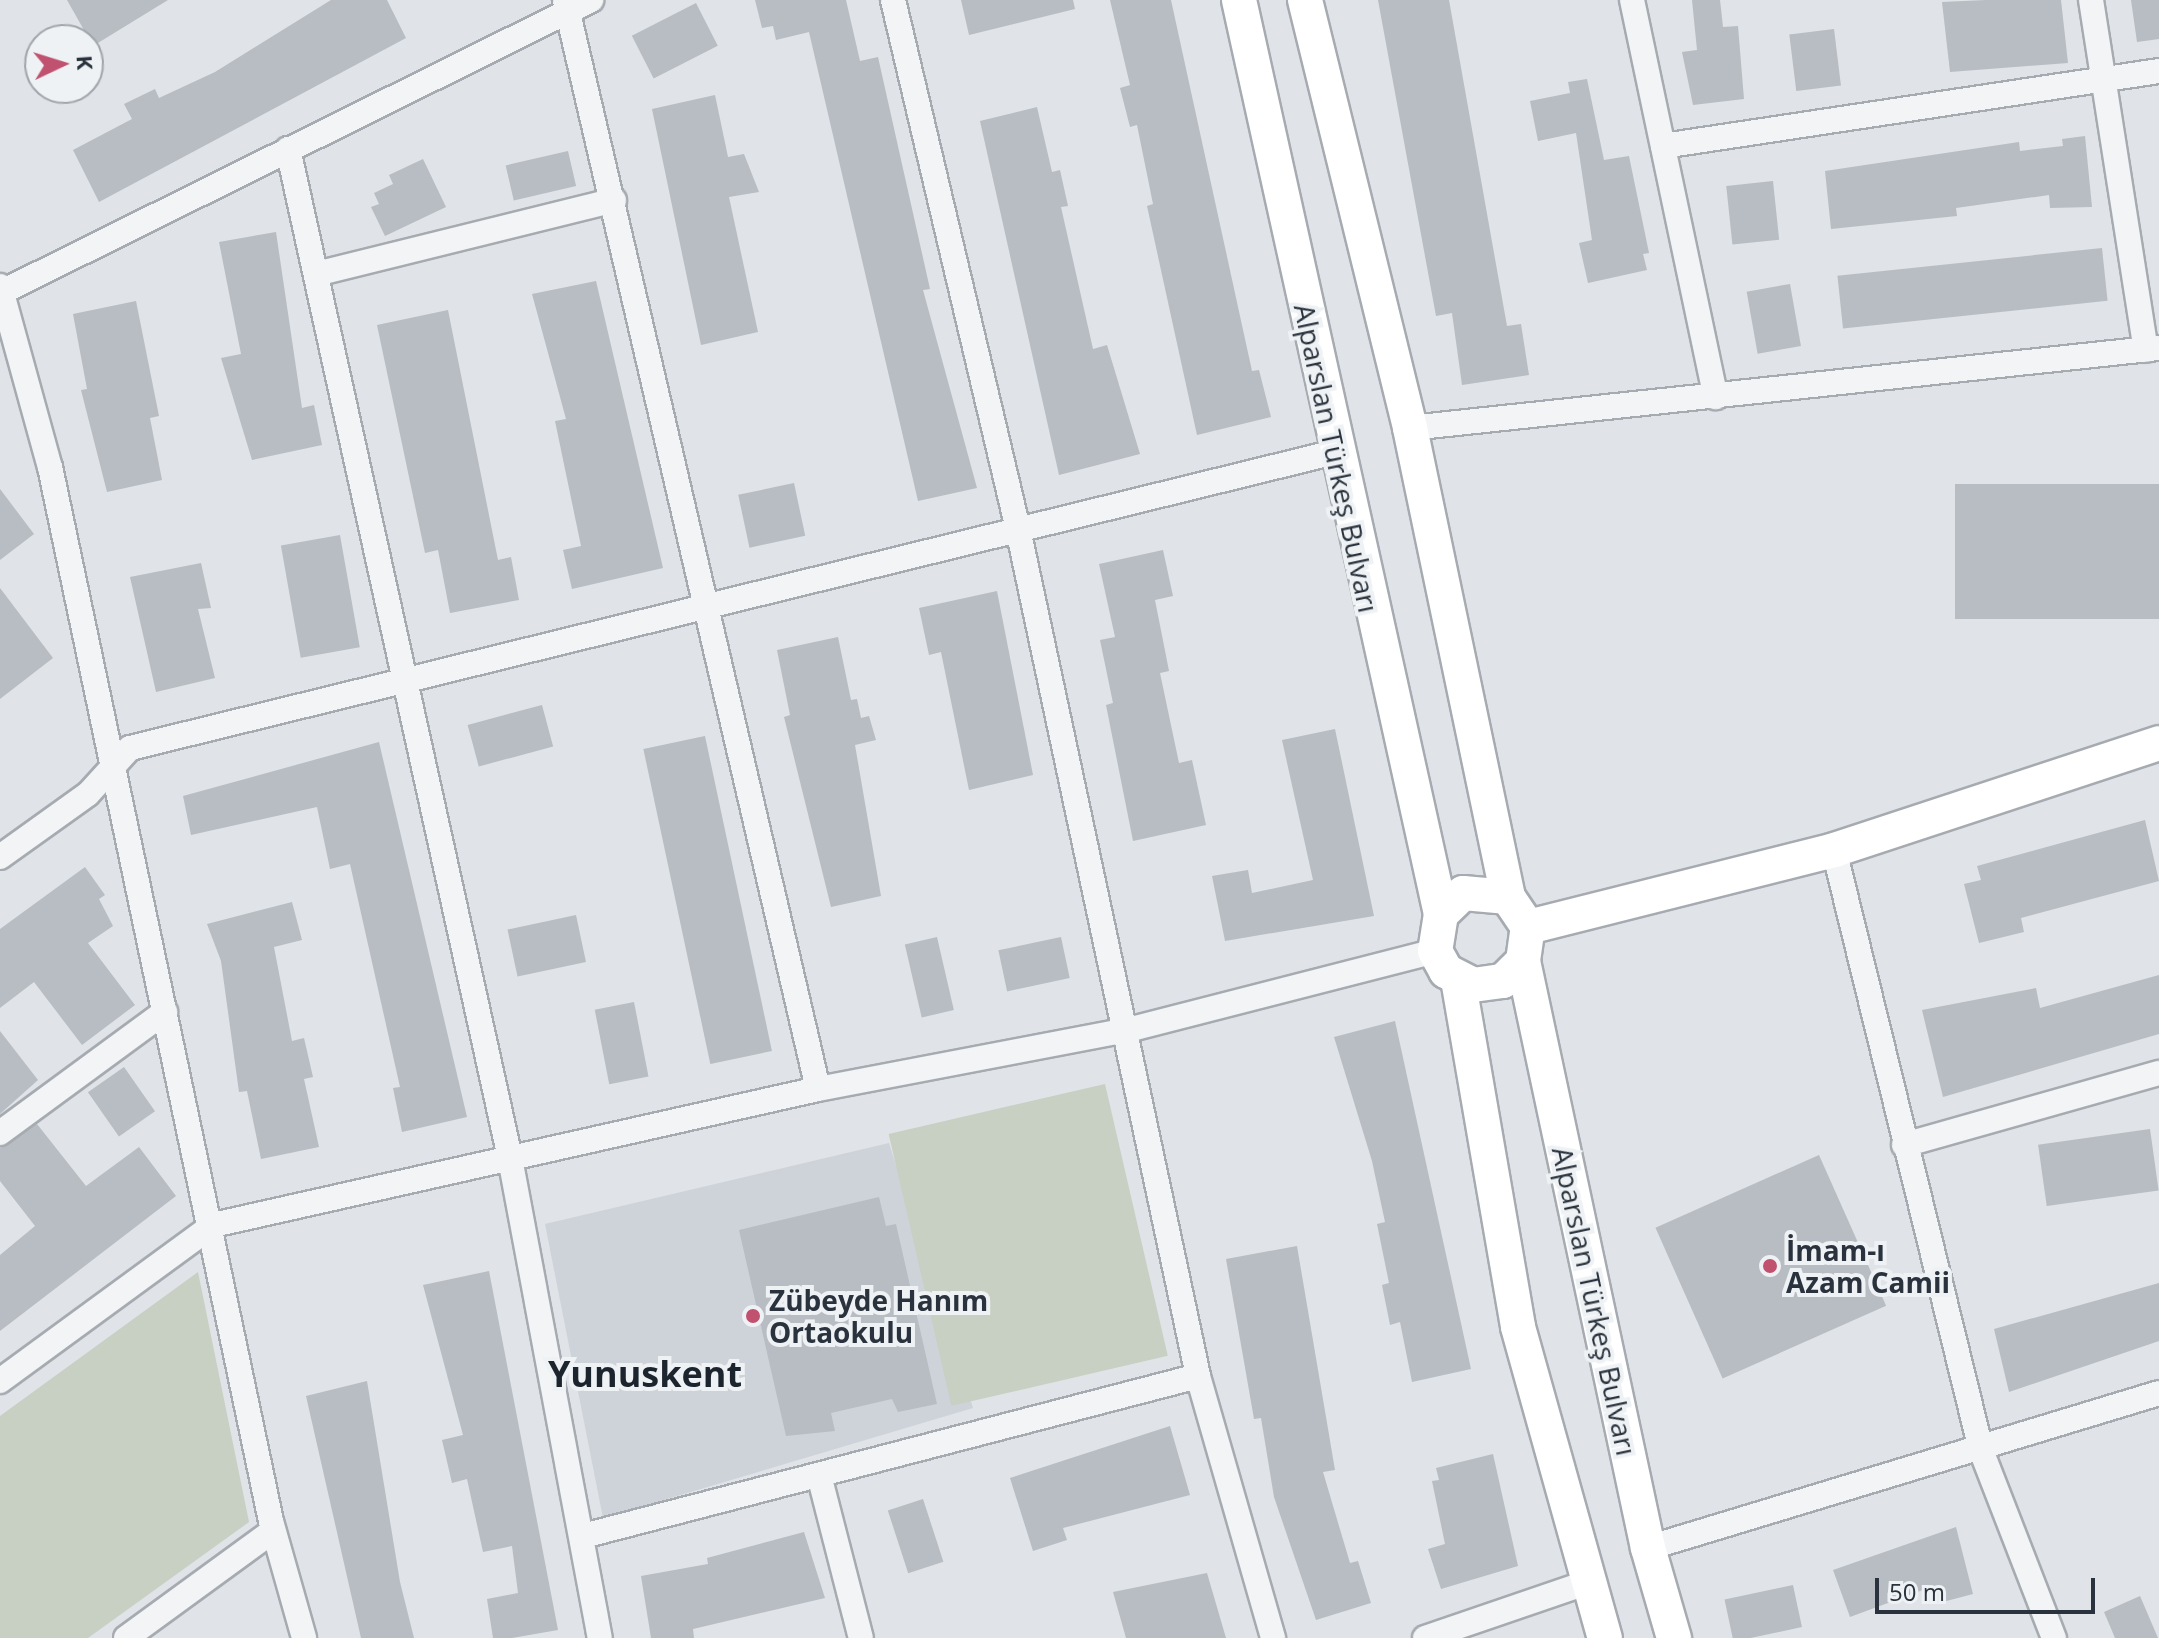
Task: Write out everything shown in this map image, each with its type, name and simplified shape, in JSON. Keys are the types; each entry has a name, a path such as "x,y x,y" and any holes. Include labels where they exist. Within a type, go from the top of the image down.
{"main road":[{"name":"Alparslan Türkeş Bulvarı","path":"1239,0 1335,452 1441,914 1435,951"},
{"path":"1305,0 1410,428 1508,897 1528,927 1834,850 2156,745"},
{"path":"1441,914 1463,893 1508,897"},
{"name":"Alparslan Türkeş Bulvarı","path":"1528,927 1523,961 1648,1548 1674,1638"},
{"path":"1435,951 1458,979 1518,1327 1605,1638"},
{"path":"1458,979 1489,986 1523,961"}],"street":[{"path":"893,0 1018,529 1128,1030 1198,1376 1273,1638"},
{"path":"1632,0 1716,397"},
{"path":"1410,428 2152,349 2102,79 2091,0"},
{"path":"304,1638 273,1531 213,1225 112,770 50,467 1,290 576,3 614,200 818,1089"},
{"path":"1663,146 2159,71"},
{"path":"288,149 510,1158 600,1638"},
{"path":"316,274 614,200"},
{"path":"0,857 112,770 130,748 705,602 1335,452"},
{"path":"1834,850 1981,1450 2054,1638"},
{"path":"0,1381 213,1225 818,1089 1128,1030 1435,951"},
{"path":"0,1133 165,1012"},
{"path":"1904,1145 2159,1073"},
{"path":"583,1536 1198,1376"},
{"path":"1648,1548 1981,1450 2159,1393"},
{"path":"819,1475 861,1638"},
{"path":"126,1638 273,1531"},
{"path":"1425,1638 1589,1582"}],"shaded area":[{"name":"Zübeyde Hanım Ortaokulu","path":"889,1143 973,1408 603,1518 545,1224"}],"green space":[{"path":"1105,1084 1168,1356 951,1406 889,1134"},
{"path":"198,1272 249,1522 88,1638 0,1638 0,1416"}],"building":[{"path":"67,0 168,0 104,39 104,24 81,24"},
{"path":"331,0 387,0 406,38 99,202 73,150 132,119 124,104 155,89 159,98 215,72"},
{"path":"755,0 846,0 860,61 878,57 930,289 923,290 977,488 918,501 809,32 776,40 773,26 762,28"},
{"path":"961,0 1073,0 1075,9 969,35"},
{"path":"1110,0 1171,0 1252,371 1259,370 1271,417 1197,435 1147,206 1153,204 1137,125 1130,127 1120,88 1130,85"},
{"path":"1378,0 1449,0 1507,326 1521,324 1529,375 1462,385 1452,313 1436,316"},
{"path":"1692,0 1720,0 1723,27 1738,26 1744,99 1693,105 1682,52 1697,50"},
{"path":"2061,0 2068,63 1950,72 1942,2"},
{"path":"2131,0 2159,0 2159,39 2137,42"},
{"path":"696,3 718,46 654,78 632,36"},
{"path":"1834,29 1841,86 1796,91 1789,34"},
{"path":"1587,79 1604,160 1629,156 1649,253 1643,254 1647,270 1588,283 1579,243 1592,240 1576,133 1538,141 1530,101 1570,93 1568,82"},
{"path":"715,95 728,157 744,154 759,192 729,197 758,332 701,345 652,109"},
{"path":"1037,107 1052,172 1060,170 1068,206 1061,207 1093,349 1107,345 1140,454 1059,475 980,121"},
{"path":"2085,136 2092,207 2050,208 2049,195 1956,208 1957,216 1831,229 1825,171 2019,142 2020,151 2063,146 2062,139"},
{"path":"568,151 576,186 514,200 506,165"},
{"path":"423,159 446,207 385,236 371,207 379,204 374,193 393,184 389,175"},
{"path":"1773,181 1779,240 1732,245 1726,186"},
{"path":"276,232 302,408 314,405 322,445 252,460 221,358 241,354 219,242"},
{"path":"2102,248 2108,301 1843,329 1837,276"},
{"path":"596,281 663,568 572,589 563,550 581,546 555,421 566,419 532,294"},
{"path":"1790,284 1801,346 1758,354 1747,292"},
{"path":"136,301 159,416 150,418 162,480 107,492 81,390 87,389 73,314"},
{"path":"448,310 498,560 511,557 519,600 450,613 438,550 425,553 377,325"},
{"path":"794,483 805,536 749,548 738,495"},
{"path":"1955,484 2159,484 2159,619 1955,619"},
{"path":"0,489 34,534 0,560"},
{"path":"340,535 360,647 301,658 281,545"},
{"path":"1163,550 1173,596 1155,600 1169,671 1160,673 1179,763 1192,760 1206,825 1133,841 1106,705 1113,703 1100,640 1115,637 1099,564"},
{"path":"201,563 211,608 198,609 215,678 156,692 130,577"},
{"path":"0,588 53,658 0,699"},
{"path":"997,591 1033,775 969,790 941,652 929,655 919,608"},
{"path":"838,637 851,700 857,699 861,718 869,716 876,740 855,745 881,896 831,907 784,717 790,715 777,650"},
{"path":"542,705 553,747 479,766 468,725"},
{"path":"1335,729 1374,916 1225,941 1212,876 1248,870 1252,893 1313,880 1282,740"},
{"path":"705,736 772,1051 710,1064 643,749"},
{"path":"379,742 467,1117 402,1132 393,1088 400,1087 350,864 330,869 317,807 191,835 183,796"},
{"path":"2145,820 2159,881 2021,918 2024,932 1979,943 1964,884 1981,880 1977,866"},
{"path":"85,867 105,895 99,899 113,926 88,943 135,1005 82,1045 34,982 0,1008 0,929"},
{"path":"292,902 302,940 274,947 292,1041 304,1038 313,1077 304,1079 319,1147 261,1159 247,1091 239,1092 221,961 207,924"},
{"path":"576,915 586,962 518,977 508,930"},
{"path":"937,937 954,1010 922,1018 905,944"},
{"path":"1061,937 1070,978 1007,991 998,950"},
{"path":"2159,975 2159,1034 1943,1097 1922,1010 2036,988 2040,1008"},
{"path":"634,1002 649,1077 609,1084 595,1010"},
{"path":"1395,1021 1471,1369 1412,1382 1400,1322 1390,1325 1382,1285 1389,1283 1377,1224 1385,1222 1372,1161 1334,1037"},
{"path":"0,1031 38,1080 0,1114"},
{"path":"124,1067 155,1111 119,1136 88,1092"},
{"path":"37,1124 86,1186 139,1147 176,1196 0,1331 0,1255 35,1226 0,1181 0,1148"},
{"path":"2150,1129 2159,1190 2047,1206 2038,1145"},
{"name":"İmam-ı Azam Camii","path":"1819,1155 1886,1306 1723,1379 1655,1228"},
{"path":"879,1197 886,1226 896,1224 937,1404 898,1412 892,1399 831,1413 835,1431 786,1436 739,1230"},
{"path":"1297,1246 1335,1470 1323,1472 1350,1563 1358,1561 1371,1603 1316,1620 1274,1497 1261,1418 1254,1419 1226,1259"},
{"path":"489,1271 558,1630 512,1638 493,1638 487,1599 518,1593 512,1546 483,1552 467,1479 452,1483 442,1440 463,1435 423,1285"},
{"path":"2159,1283 2159,1341 2009,1392 1994,1329"},
{"path":"367,1381 400,1582 414,1638 361,1638 306,1396"},
{"path":"1170,1426 1190,1495 1063,1528 1067,1540 1033,1551 1010,1478"},
{"path":"1493,1454 1518,1566 1441,1589 1428,1549 1445,1544 1432,1481 1439,1480 1436,1468"},
{"path":"923,1499 943,1562 908,1573 888,1510"},
{"path":"1956,1527 1973,1594 1935,1604 1931,1587 1850,1617 1833,1570"},
{"path":"804,1532 825,1598 693,1629 694,1638 651,1638 641,1576 708,1564 707,1558"},
{"path":"1207,1573 1226,1638 1126,1638 1113,1592"},
{"path":"1793,1585 1802,1627 1750,1638 1733,1638 1725,1600"},
{"path":"2140,1596 2158,1638 2115,1638 2104,1612"}],"place":[{"name":"İmam-ı Azam Camii","path":"1770,1266"},
{"name":"Zübeyde Hanım Ortaokulu","path":"753,1316"}],"district":[{"name":"Yunuskent","path":"645,1374"}]}
